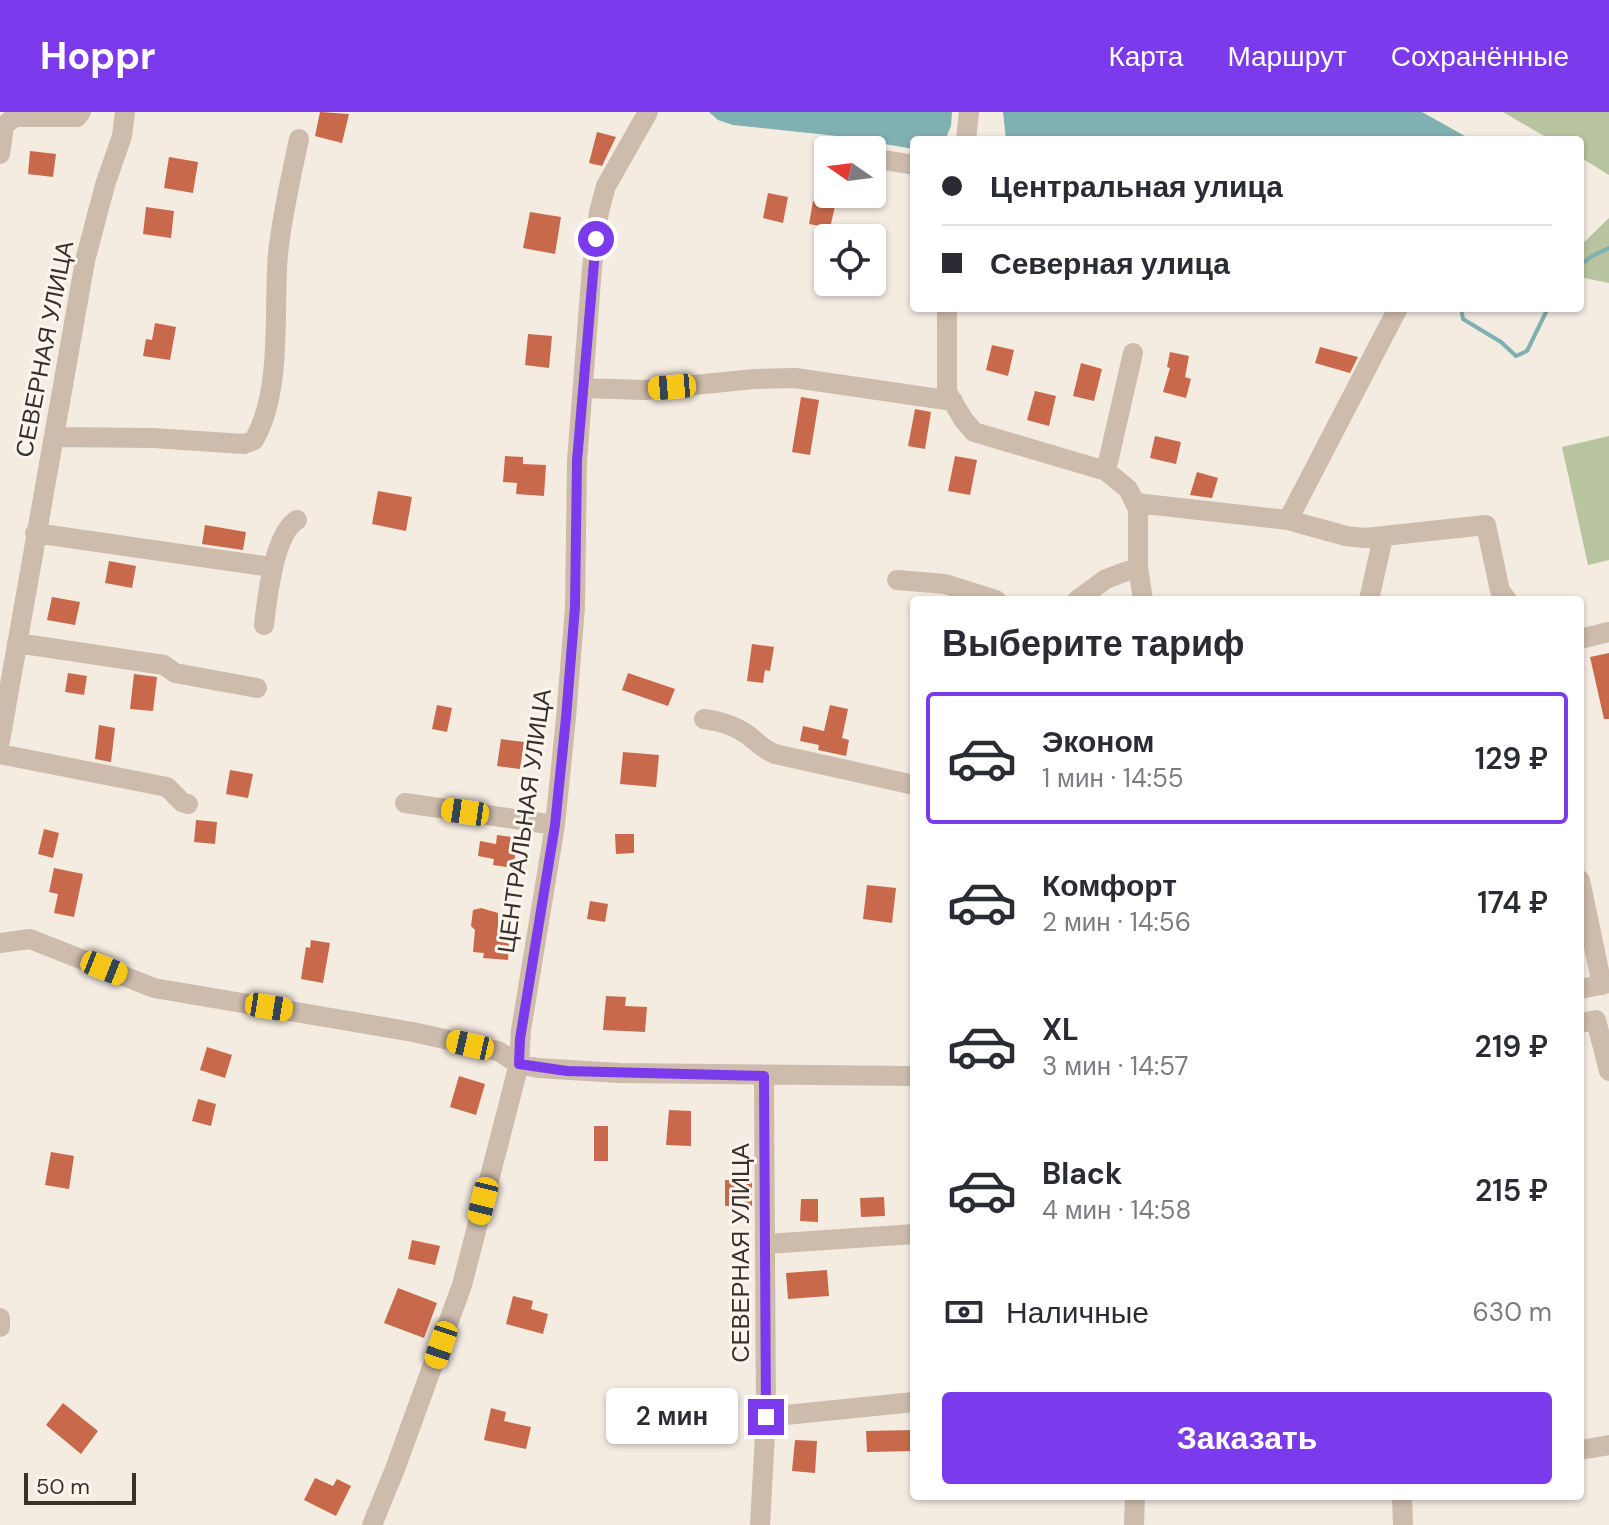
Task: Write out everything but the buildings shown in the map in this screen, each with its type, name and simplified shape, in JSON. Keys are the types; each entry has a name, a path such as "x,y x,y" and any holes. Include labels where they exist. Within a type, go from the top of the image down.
{"street":[{"path":"0,154 4,126 14,117 77,117 81,112"},
{"name":"СЕВЕРНАЯ УЛИЦА","path":"0,741 85,261 122,136 125,112"},
{"name":"ЦЕНТРАЛЬНАЯ УЛИЦА","path":"372,1525 462,1285 519,1064 521,1030 555,825 575,607 577,461 599,212 606,186 648,112"},
{"path":"966,136 969,112"},
{"path":"54,437 153,438 244,444 254,440 264,418 275,355 278,256 283,211 299,139"},
{"path":"886,160 910,164"},
{"path":"947,312 947,392 974,432 1106,471 1128,489 1138,509 1138,567 1142,596"},
{"path":"1288,520 1396,312"},
{"path":"1106,471 1133,353"},
{"path":"583,388 644,390 795,378 953,401"},
{"path":"1136,503 1288,520 1346,536 1383,537 1486,525 1500,591 1504,596"},
{"path":"264,625 271,567 286,531 297,520"},
{"path":"35,533 271,567"},
{"path":"1370,596 1383,537"},
{"path":"1083,596 1106,579 1138,567"},
{"path":"897,580 945,584 983,596"},
{"path":"1584,638 1609,632"},
{"path":"17,643 164,665 175,673 257,688"},
{"path":"704,719 723,721 736,727 775,754 910,784"},
{"path":"0,754 167,787 188,804"},
{"path":"405,803 555,825"},
{"path":"1584,896 1606,984 1584,988"},
{"path":"0,943 30,939 154,988 413,1032 498,1051 519,1064 567,1071 910,1076"},
{"path":"1584,1022 1596,1020 1609,1071"},
{"name":"СЕВЕРНАЯ УЛИЦА","path":"760,1525 766,1417 764,1076"},
{"path":"767,1244 910,1234"},
{"path":"0,1318 0,1327"},
{"path":"766,1417 910,1402"},
{"path":"1584,1449 1609,1445"},
{"path":"1134,1525 1135,1500"},
{"path":"1402,1500 1403,1525"}],"green space":[{"path":"1503,112 1609,112 1609,175 1584,159 1584,136 1544,136"},
{"path":"1609,218 1609,283 1584,278 1584,242"},
{"path":"1609,436 1609,560 1588,565 1562,447"}],"water":[{"path":"709,112 952,112 947,136 910,136 910,148 886,144 886,136 837,136 733,125 718,120"},
{"path":"1003,112 1422,112 1465,136 1006,136"}],"waterway":[{"path":"1584,262 1609,248"},
{"path":"1462,312 1463,319 1501,342 1516,356 1527,351 1546,312"}],"route":[{"path":"596,239 577,461 575,607 566,718 555,825 520,1039 519,1064 567,1071 764,1076 766,1417"}]}
